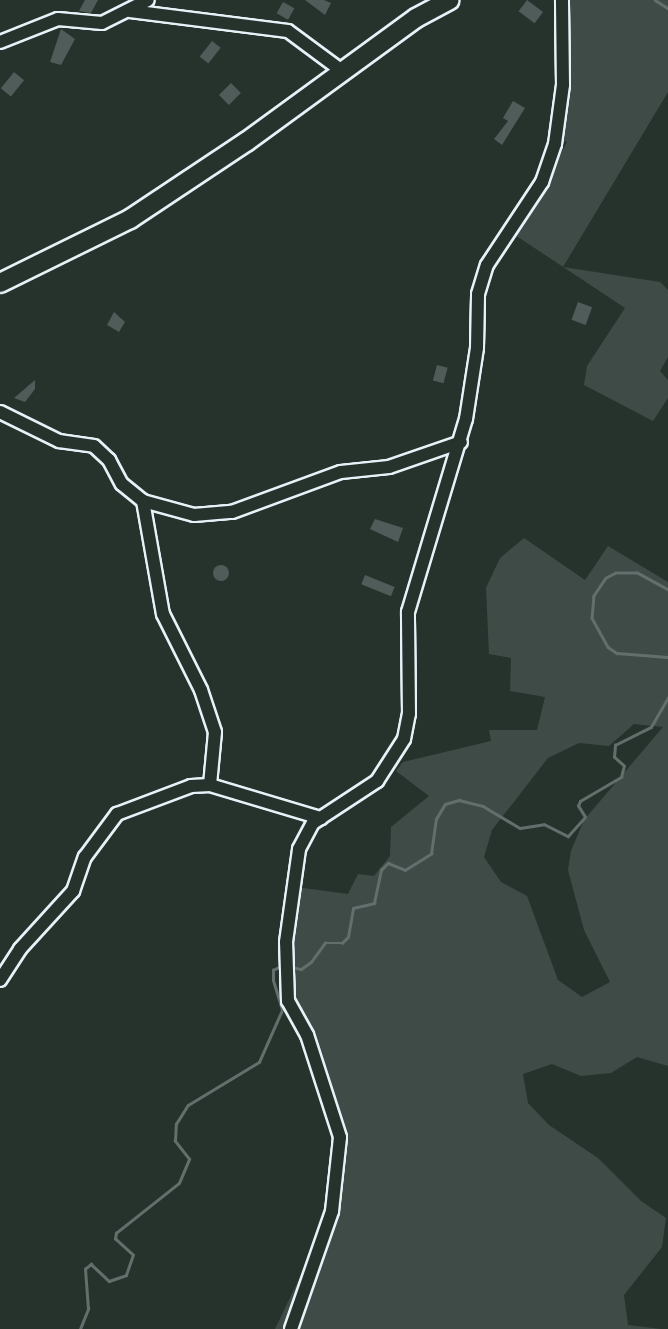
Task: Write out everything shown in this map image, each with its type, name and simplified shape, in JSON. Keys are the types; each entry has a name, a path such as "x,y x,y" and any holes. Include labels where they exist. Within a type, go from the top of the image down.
{"street":[{"path":"0,42 58,19 102,23 148,0"},
{"path":"0,283 130,219 342,71 450,0"},
{"path":"291,1329 331,1211 340,1137 307,1035 288,1001 285,960 299,849 321,818 377,781 404,739 409,714 408,612 461,442 477,348 482,278 542,182 552,155 563,85 562,0"},
{"path":"130,11 288,32 308,42 342,71"},
{"path":"0,412 59,441 94,446 109,460 121,484 143,501 194,515 232,512 341,472 388,467 461,442"},
{"path":"143,501 163,614 201,690 215,732 210,785"},
{"path":"0,980 20,949 73,891 91,848 117,814 191,786 210,785 321,818"}],"shaded area":[{"path":"560,0 668,0 668,92 563,267 515,235 567,142 552,135 560,89"},
{"path":"563,267 660,282 668,290 668,357 660,371 668,380 668,398 653,421 584,385 587,366 625,308"},
{"path":"524,538 585,580 608,546 668,582 668,1066 637,1057 611,1073 581,1076 552,1064 523,1074 528,1103 549,1125 598,1158 641,1201 666,1218 662,1247 624,1295 628,1325 661,1329 275,1329 324,1227 346,1137 323,1081 318,1046 300,1012 278,946 288,886 348,894 358,874 374,876 390,856 391,827 429,796 396,771 403,762 491,741 489,730 537,730 545,697 510,691 511,658 489,654 486,588 500,558","holes":["634,724 663,727 584,820 571,851 568,870 584,930 610,982 582,997 558,980 527,896 501,882 484,857 492,830 548,758 579,743 609,746"]}],"building":[{"path":"85,0 98,0 91,13 79,11"},
{"path":"305,0 324,0 331,3 325,15"},
{"path":"527,0 543,12 535,23 519,11"},
{"path":"283,2 294,8 288,20 277,13"},
{"path":"61,29 75,39 61,65 50,62"},
{"path":"212,41 221,48 208,64 200,57"},
{"path":"14,72 24,80 11,97 1,88"},
{"path":"231,83 241,93 229,105 219,95"},
{"path":"513,101 525,108 502,145 494,139 508,121 503,118"},
{"path":"578,302 592,307 586,325 572,320"},
{"path":"114,312 125,322 119,332 107,325"},
{"path":"437,365 448,368 443,383 433,380"},
{"path":"35,380 35,389 25,402 14,398"},
{"path":"375,519 403,528 398,542 370,529"},
{"path":"221,565 229,573 221,581 213,573"},
{"path":"365,575 395,587 391,596 361,584"}],"waterway":[{"path":"655,0 668,8"},
{"path":"668,590 637,573 616,573 606,578 594,596 592,618 608,647 617,653 668,657"},
{"path":"292,967 301,969 311,962 325,943 342,943 348,937 353,908 374,903 381,870 388,863 405,870 431,854 436,819 445,804 459,800 483,806 520,828 544,824 568,836 585,817 578,806 580,801 621,777 624,766 614,757 615,745 651,727 668,697"},
{"path":"80,1329 88,1309 85,1269 91,1264 109,1281 126,1275 133,1255 115,1239 116,1233 179,1183 189,1159 175,1141 176,1124 188,1105 259,1062 282,1010 273,980 273,970 281,966"}]}
